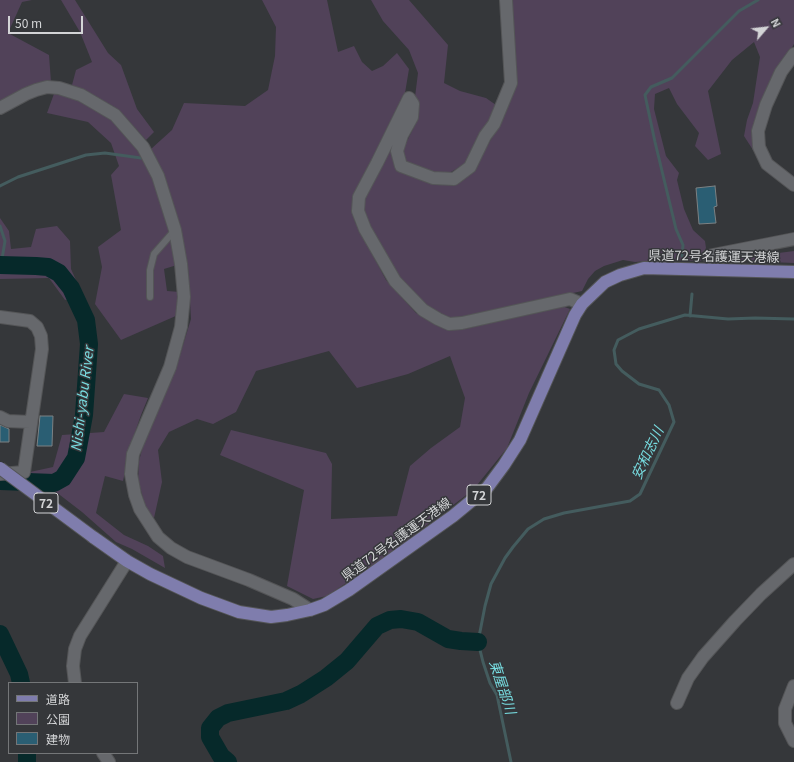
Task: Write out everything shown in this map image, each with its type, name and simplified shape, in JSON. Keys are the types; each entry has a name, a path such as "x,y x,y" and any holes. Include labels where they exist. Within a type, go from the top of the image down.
{"main road":[{"name":"県道72号名護運天港線","path":"0,468 128,561 150,574 195,595 239,612 271,617 310,610 324,605 349,590 453,516 487,488 520,440 575,315 582,304 605,282 620,275 644,268 794,272"}],"street":[{"path":"506,0 511,84 494,124 485,136 470,167 454,179 433,178 401,166 397,151 402,135 412,117 413,104 409,98 378,163 359,197 358,212 365,229 395,281 423,310 450,324 462,323 570,299 582,304"},
{"path":"794,54 781,72 766,105 758,131 759,147 767,164 794,185"},
{"path":"0,108 36,90 59,88 81,95 115,115 144,147 158,176 175,230 181,264 184,297 182,327 170,367 133,454 131,474 135,495 140,509 158,537 171,548 187,557 249,580 293,599 310,610"},
{"path":"708,256 794,238"},
{"path":"0,317 30,321 37,327 42,349 30,422 24,472 0,474"},
{"path":"0,417 8,421 30,422"},
{"path":"75,682 73,666 75,649 80,636 128,561"},
{"path":"677,703 688,678 703,657 761,594 794,564"},
{"path":"794,686 785,709 784,723 794,741"}],"lane":[{"path":"150,297 150,270 154,254 175,230"}],"green space":[{"path":"0,0 32,0 22,2 8,33 49,55 51,82 32,85 0,103"},
{"path":"61,0 75,0 108,53 121,65 137,109 154,132 146,140 122,114 111,105 72,85 76,70 92,62 80,32"},
{"path":"262,0 327,0 338,52 354,46 362,62 372,71 383,66 397,53 409,69 405,93 369,170 353,196 355,222 386,280 416,313 448,328 465,329 562,306 570,309 529,393 507,448 473,490 386,556 327,596 313,599 287,586 304,490 220,455 231,430 326,453 332,464 331,519 397,516 410,466 431,448 460,427 465,398 450,356 408,374 357,388 329,351 256,371 236,412 213,424 197,419 169,432 158,450 162,482 154,518 147,512 138,480 139,461 146,434 175,371 191,319 188,268 177,219 151,149 172,130 184,103 245,106 268,90 275,56 276,27"},
{"path":"371,0 409,0 448,45 444,83 460,91 486,98 496,105 490,122 480,132 468,162 451,172 432,172 405,163 403,149 417,121 419,104 415,97 418,73 409,50 383,21"},
{"path":"510,0 794,0 794,44 767,91 762,164 744,136 747,120 753,103 760,57 754,42 732,60 708,91 721,154 708,160 695,146 699,133 677,104 669,88 655,94 654,109 666,156 679,173 677,180 684,209 693,230 705,241 706,248 701,261 661,260 635,262 623,260 604,266 595,271 588,279 582,291 453,320 427,309 398,278 371,229 364,212 363,200 409,105 398,169 452,184 480,159 494,134 508,101"},
{"path":"55,91 81,101 111,118 138,149 152,176 166,214 177,265 164,269 167,291 180,292 178,315 121,340 95,304 102,267 98,247 121,230 111,175 119,166 111,143 88,122 47,113"},
{"path":"0,218 9,231 11,249 31,247 36,229 57,226 70,241 71,269 83,296 65,300 49,278 0,279"},
{"path":"794,251 794,263 719,260 740,258"},
{"path":"124,394 148,398 131,444 123,481 105,476 96,513 124,535 148,546 163,556 165,568 132,549 116,542 82,512 30,472 53,467 62,435 104,432"}],"building":[{"path":"715,186 717,206 714,207 716,223 699,224 696,188"},
{"path":"40,416 53,416 52,446 37,446"},
{"path":"0,425 9,429 9,442 0,442"}],"waterway":[{"path":"682,256 683,245 676,229 645,95 651,87 672,78 739,11 758,0"},
{"path":"0,186 18,177 86,155 105,153 141,158"},
{"path":"0,226 5,241 1,265"},
{"name":"Nishi-yabu River","path":"0,265 48,267 59,273 71,288 86,320 89,344 84,415 76,458 63,478 54,483 0,481"},
{"path":"690,316 692,294"},
{"name":"安和志川","path":"511,762 497,695 490,683 478,642 491,584 505,558 513,547 528,529 544,519 564,513 630,501 640,494 674,422 669,405 659,390 639,384 622,371 616,364 614,350 618,340 639,329 685,315 728,319 794,319"},
{"name":"Nishi-yabu River","path":"228,762 221,756 210,737 210,728 218,718 228,713 286,701 301,694 326,678 347,661 377,626 390,620 401,619 418,622 448,639 478,642"},
{"name":"Nishi-yabu River","path":"0,634 19,674 21,682"},
{"name":"Nishi-yabu River","path":"27,754 27,762"}],"water label":[{"name":"東屋部川","path":"503,687"}]}
